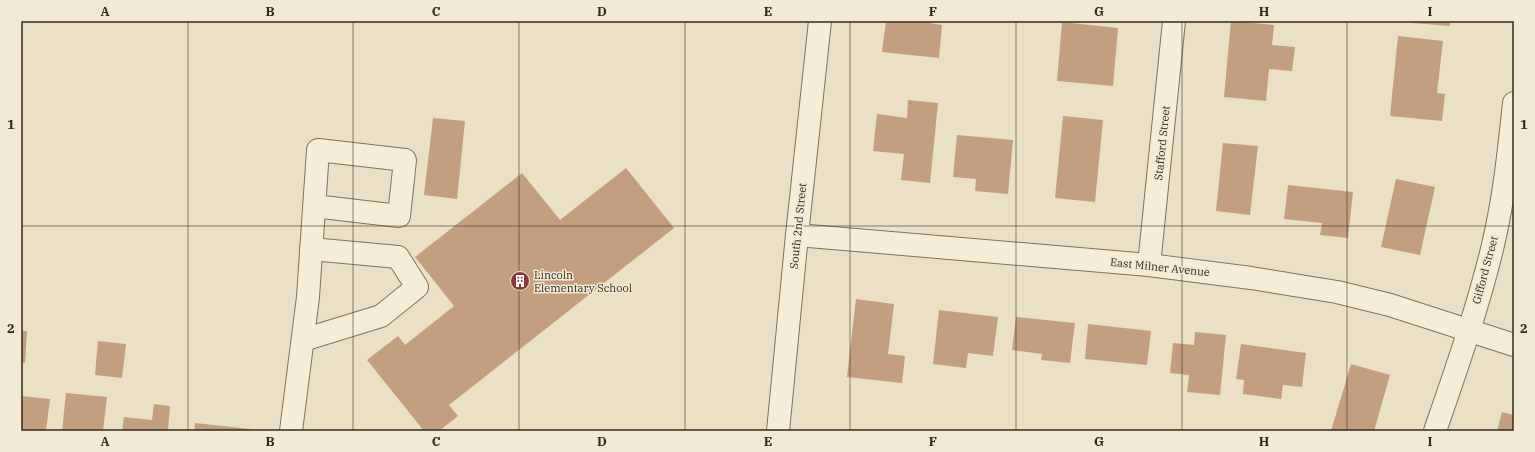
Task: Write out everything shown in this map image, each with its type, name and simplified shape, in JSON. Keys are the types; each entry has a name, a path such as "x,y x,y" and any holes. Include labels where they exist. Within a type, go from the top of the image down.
{"street":[{"name":"South 2nd Street","path":"778,431 820,21"},
{"name":"Stafford Street","path":"1149,265 1174,21"},
{"name":"Gifford Street","path":"1436,431 1469,330 1493,245 1506,173 1514,103"},
{"path":"290,431 308,297 311,249 314,206 318,150 405,160 399,216 314,206"},
{"name":"East Milner Avenue","path":"797,235 1149,265 1252,278 1337,292 1390,305 1514,344"},
{"path":"303,340 381,316 417,287 398,257 311,249"}],"building":[{"path":"886,21 929,21 929,23 942,25 939,58 882,52"},
{"path":"1231,21 1274,25 1272,45 1295,47 1292,71 1269,69 1266,101 1224,97"},
{"path":"1414,21 1450,21 1450,26 1413,23"},
{"path":"1062,22 1118,28 1113,86 1057,81"},
{"path":"1398,36 1443,41 1437,93 1445,94 1442,121 1390,116"},
{"path":"908,100 938,103 930,183 901,180 904,154 873,151 877,114 907,118"},
{"path":"1063,116 1103,120 1095,202 1055,198"},
{"path":"433,118 465,121 457,199 424,195"},
{"path":"957,135 1013,140 1008,194 975,191 976,179 953,177"},
{"path":"1223,143 1258,146 1250,215 1216,211"},
{"name":"Lincoln Elementary School","path":"626,168 674,228 449,405 458,416 439,431 424,431 367,360 398,336 405,345 454,306 415,257 522,173 560,220"},
{"path":"1396,179 1435,187 1420,255 1381,247"},
{"path":"1288,185 1353,192 1348,238 1320,235 1322,223 1284,219"},
{"path":"856,299 894,304 888,354 905,356 902,383 847,377"},
{"path":"939,310 998,317 993,356 968,353 966,368 933,364"},
{"path":"1016,317 1075,323 1070,363 1041,360 1042,354 1012,350"},
{"path":"1088,324 1151,331 1147,365 1085,359"},
{"path":"21,331 27,331 25,363 21,363"},
{"path":"1195,332 1226,335 1220,395 1187,392 1189,375 1170,373 1173,343 1194,345"},
{"path":"98,341 126,344 122,378 95,375"},
{"path":"1241,344 1306,353 1302,387 1283,385 1281,399 1243,394 1244,380 1236,379"},
{"path":"1351,364 1390,375 1374,431 1331,431"},
{"path":"66,393 107,397 103,431 62,431"},
{"path":"21,396 50,399 46,431 21,431"},
{"path":"154,404 170,406 168,431 122,431 124,417 152,420"},
{"path":"1502,412 1514,415 1514,431 1497,431"},
{"path":"195,423 250,429 250,431 194,431"}],"place":[{"name":"Lincoln Elementary School","path":"520,281"}]}
